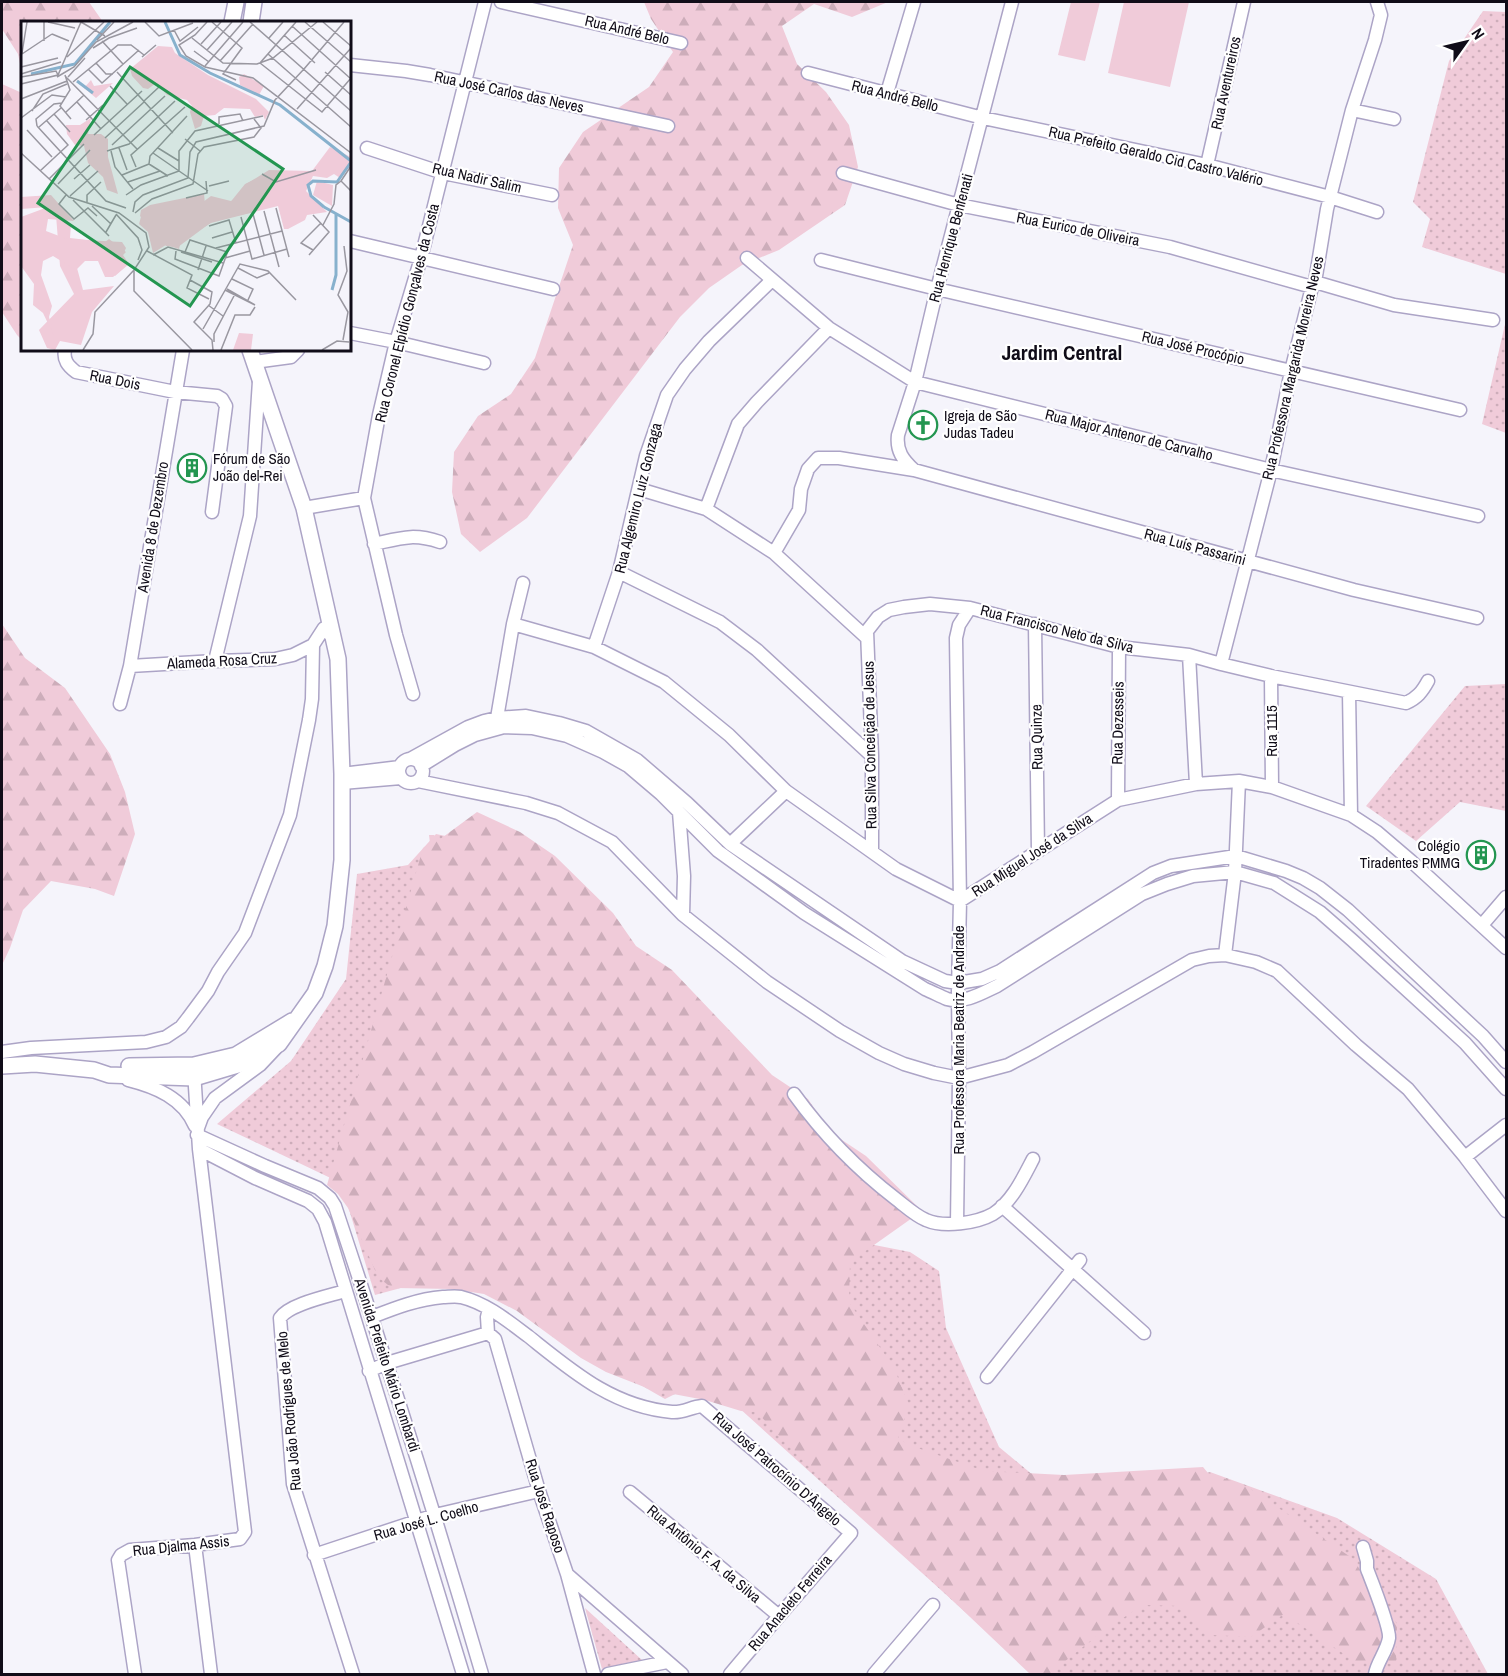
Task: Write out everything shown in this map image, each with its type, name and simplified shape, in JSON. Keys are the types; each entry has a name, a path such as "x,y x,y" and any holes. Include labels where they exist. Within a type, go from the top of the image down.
{"main road":[{"path":"232,21 236,2"},
{"path":"251,21 254,2"},
{"path":"2,1066 35,1064 102,1073 107,1067 194,1072 241,1064 279,1044 315,993 325,966 335,926 342,860 338,659 304,508 254,363"},
{"path":"194,1072 236,1055 297,1018"}],"street":[{"name":"Rua Coronel Elpídio Gonçalves da Costa","path":"413,694 396,635 364,498 379,415 396,342 422,258 485,2"},
{"name":"Rua André Belo","path":"501,2 681,43"},
{"path":"887,93 914,2"},
{"name":"Rua Henrique Benfenati","path":"914,470 901,456 897,442 915,382 1012,2"},
{"name":"Rua Aventureiros","path":"1208,165 1244,2"},
{"name":"Rua Professora Margarida Moreira Neves","path":"1221,664 1271,470 1292,371 1314,284 1326,208 1352,110 1381,15 1377,2"},
{"name":"Rua José Carlos das Neves","path":"351,65 406,71 668,126"},
{"name":"Rua André Bello","path":"808,73 982,118"},
{"path":"1352,110 1394,119"},
{"name":"Rua Prefeito Geraldo Cid Castro Valério","path":"982,118 1208,165 1330,197 1377,212"},
{"name":"Rua Nadir Salim","path":"367,148 442,172 552,195"},
{"name":"Rua Eurico de Oliveira","path":"843,173 960,205 1170,247 1394,305 1493,320"},
{"path":"351,241 553,289"},
{"name":"Rua Major Antenor de Carvalho","path":"747,258 829,328 915,382 1271,470 1478,516"},
{"name":"Rua José Procópio","path":"821,260 1460,410"},
{"name":"Rua Algemiro Luiz Gonzaga","path":"594,647 619,572 646,456 667,395 708,341 772,280"},
{"path":"706,509 738,424 829,328"},
{"path":"351,333 484,363"},
{"name":"Avenida 8 de Dezembro","path":"120,704 130,666 183,351"},
{"path":"215,661 250,516 254,363 291,357 297,351"},
{"name":"Rua Dois","path":"64,352 68,365 76,372 176,392 217,396 222,399 226,406 212,512"},
{"name":"Rua Luís Passarini","path":"774,553 798,510 801,489 808,469 818,458 839,458 914,470 1247,562 1354,590 1478,618"},
{"path":"639,489 706,509 774,553 867,638"},
{"path":"304,508 364,498"},
{"path":"374,544 420,536 440,542"},
{"path":"619,572 720,622 757,650 872,756"},
{"path":"497,718 513,624 523,584"},
{"name":"Rua Francisco Neto da Silva","path":"867,638 867,631 872,623 889,610 930,604 970,608 1119,647 1189,655 1271,676 1406,703 1421,693 1428,681"},
{"name":"Rua Professora Maria Beatriz de Andrade","path":"957,1223 960,902 956,638 959,625 970,608"},
{"name":"Rua Miguel José da Silva","path":"513,624 594,647 664,682 729,735 786,790 896,870 960,902 1118,800 1196,784 1239,782 1272,787 1351,815 1377,832 1411,861 1506,948"},
{"name":"Rua Quinze","path":"1035,624 1038,850"},
{"name":"Alameda Rosa Cruz","path":"130,666 275,659 293,655 314,645 324,628 334,639"},
{"name":"Rua Silva Conceição de Jesus","path":"867,638 872,756 872,852"},
{"path":"2,1052 31,1048 146,1042 166,1037 181,1027 188,1018 245,933 290,815 312,699 314,645"},
{"name":"Rua Dezesseis","path":"1118,800 1119,647"},
{"path":"1189,655 1196,784"},
{"name":"Rua 1115","path":"1271,676 1272,787"},
{"path":"1349,692 1351,815"},
{"path":"408,768 468,727 497,718 526,716 586,731 637,760 730,844 902,961 945,981 958,983 982,979 1000,971 1153,873 1171,866 1236,856 1286,871 1320,888 1348,910 1475,1028 1506,1062"},
{"path":"342,778 408,768 475,735 504,727 532,728 567,736 628,765 718,851 804,913 925,988 947,999 958,1001 982,994 997,986 1142,894 1194,876 1235,872 1274,883 1320,912 1465,1043 1506,1089"},
{"path":"408,768 409,783 418,781 526,803 558,813 612,842 683,915 767,982 840,1031 879,1053 934,1074 959,1078 1008,1065 1192,960 1225,955 1256,962 1277,971 1356,1046 1408,1089 1465,1157 1506,1211"},
{"path":"1225,955 1235,872 1239,782"},
{"path":"730,844 786,790"},
{"path":"679,812 684,876 683,915"},
{"path":"1482,925 1506,897"},
{"path":"197,1132 202,1117 215,1098 267,1059 279,1044"},
{"path":"194,1072 199,1149"},
{"path":"102,1073 146,1084 170,1095 195,1099 215,1098"},
{"path":"794,1094 836,1146 877,1184 925,1220 942,1225 979,1220 994,1213 1021,1182 1033,1159"},
{"path":"170,1095 185,1109 197,1132"},
{"path":"1465,1157 1506,1125"},
{"name":"Avenida Prefeito Mário Lombardi","path":"197,1132 265,1166 318,1188 330,1198 335,1206 435,1515 482,1674"},
{"name":"Avenida Prefeito Mário Lombardi","path":"199,1149 255,1178 308,1201 318,1209 325,1222 463,1674"},
{"name":"Rua Djalma Assis","path":"135,1674 118,1560 121,1555 129,1550 240,1539 244,1532 199,1149"},
{"path":"308,1201 318,1188"},
{"path":"1002,1206 1076,1264 1144,1333"},
{"path":"987,1377 1076,1264"},
{"name":"Rua João Rodrigues de Melo","path":"345,1291 284,1312 280,1318 292,1484 353,1674"},
{"path":"372,1317 404,1304 431,1298 459,1296 489,1309"},
{"name":"Rua José Raposo","path":"489,1309 487,1317 491,1336 567,1574 594,1674"},
{"name":"Rua José Patrocínio D'Ângelo","path":"489,1309 591,1384 623,1401 674,1412 684,1412 692,1407 702,1406 851,1533"},
{"path":"369,1371 387,1363 491,1336"},
{"name":"Rua José L. Coelho","path":"314,1555 435,1515 539,1491"},
{"name":"Rua Antônio F. A. da Silva","path":"630,1492 779,1616"},
{"name":"Rua Anacleto Ferreira","path":"730,1674 851,1533"},
{"path":"195,1545 211,1674"},
{"path":"1363,1547 1367,1569 1389,1638 1375,1674"},
{"path":"567,1574 682,1674"},
{"path":"874,1674 933,1605"},
{"path":"609,1674 667,1662"}],"green space":[{"path":"2,2 89,2 102,21 21,21 21,68 18,54 2,29"},
{"path":"644,2 888,2 852,17 814,4 782,26 797,64 826,92 849,125 858,167 845,205 779,250 742,265 709,288 680,317 527,518 480,552 461,534 452,492 454,452 478,416 511,394 535,358 573,245 558,208 559,168 583,132 649,87 673,52 651,19"},
{"path":"1071,2 1100,2 1085,61 1058,55"},
{"path":"1124,2 1189,2 1170,87 1108,73"},
{"path":"1483,11 1506,12 1506,274 1422,247 1430,219 1413,202 1449,61"},
{"path":"2,84 21,93 21,339 2,312"},
{"path":"1506,320 1506,433 1482,424"},
{"path":"2,624 25,658 65,688 110,754 125,792 135,834 114,896 95,889 51,881 23,910 2,965"},
{"path":"1506,684 1506,811 1460,802 1416,841 1366,806 1465,686"},
{"path":"477,812 520,832 555,856 613,913 636,946 672,970 772,1075 808,1099 830,1132 866,1156 922,1211 850,1262 849,1302 894,1368 909,1405 898,1438 909,1445 984,1471 1064,1475 1203,1467 1208,1473 1246,1486 1352,1558 1397,1624 1396,1664 1356,1662 1284,1614 1251,1637 1212,1635 1182,1606 1143,1605 1103,1631 1049,1674 1030,1674 774,1431 757,1412 741,1411 705,1400 652,1390 606,1372 581,1358 517,1311 484,1294 452,1289 396,1288 378,1277 348,1208 338,1194 327,1185 423,848 430,843 429,835 434,835 439,840"},
{"path":"436,834 455,838 849,1240 910,1252 939,1271 946,1328 999,1447 1075,1510 1210,1472 1337,1518 1436,1579 1488,1674 1034,1674 738,1407 699,1382 665,1399 590,1356 516,1307 445,1276 375,1295 341,1183 217,1124 291,1061 346,979 357,874 408,865"},
{"path":"585,1608 642,1660 602,1669"}],"place":[{"name":"Igreja de São Judas Tadeu","path":"923,425"},
{"name":"Fórum de São João del-Rei","path":"192,468"},
{"name":"Colégio Tiradentes PMMG","path":"1481,855"}],"district":[{"name":"Jardim Central","path":"1062,353"}]}
